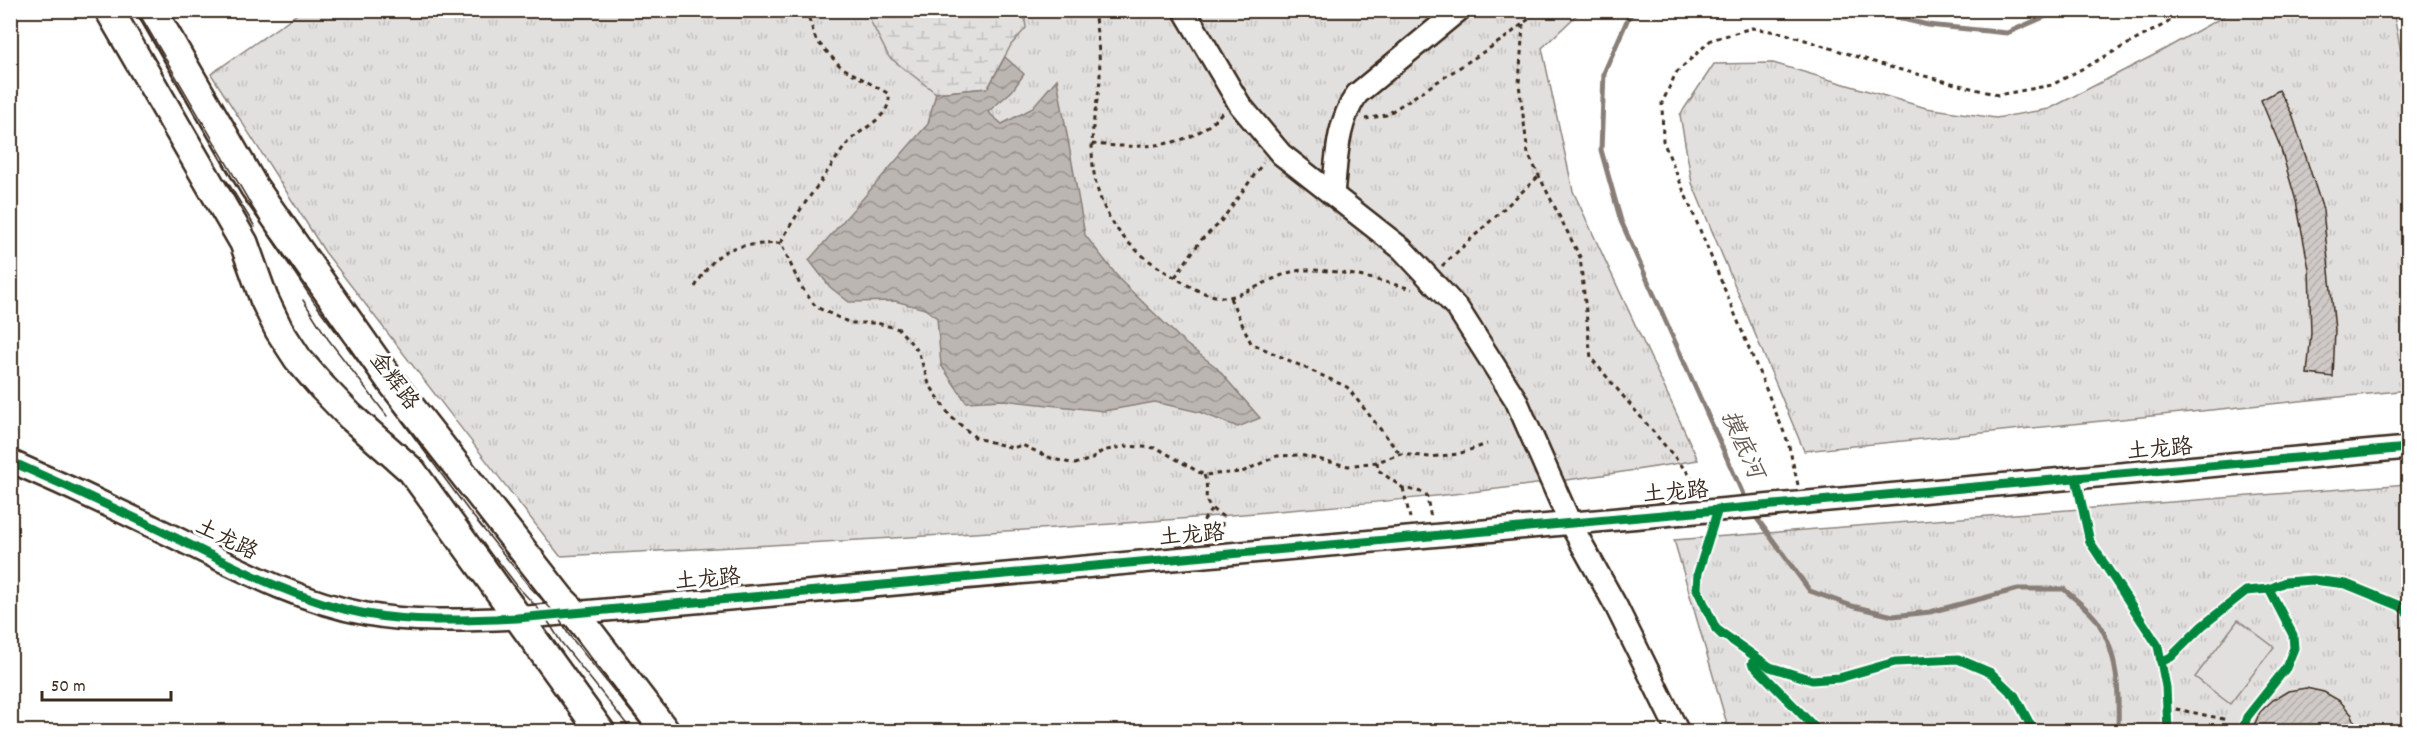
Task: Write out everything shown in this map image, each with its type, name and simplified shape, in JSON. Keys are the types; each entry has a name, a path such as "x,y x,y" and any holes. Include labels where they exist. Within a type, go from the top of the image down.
{"main road":[{"path":"109,10 244,243 264,299 279,330 298,359 330,396 412,471 601,732"},
{"name":"金辉路","path":"152,10 261,197 392,383 561,600 575,613 666,732"}],"street":[{"path":"1184,10 1235,97 1275,147 1402,249 1458,309 1516,400 1570,523 1616,606 1678,732"},
{"path":"1333,194 1339,136 1346,111 1357,94 1459,10"},
{"name":"土龙路","path":"10,461 91,496 271,585 327,604 367,614 443,621 575,613 2409,448"}],"path":[{"path":"806,10 816,40 841,67 889,94 890,101 888,108 880,118 851,140 789,225 782,243 800,285 816,307 850,323 877,322 899,329 918,351 929,384 950,416 976,438 1012,448 1022,445 1053,459 1075,464 1092,459 1102,451 1126,446 1157,448 1204,475 1242,472 1277,456 1300,455 1348,466 1377,462 1400,454 1430,457 1458,454 1487,444"},
{"path":"1094,10 1100,72 1092,144 1096,189 1104,211 1125,241 1149,261 1203,293 1230,297 1274,277 1295,271 1342,274 1417,290 1539,176"},
{"path":"1342,124 1386,115 1505,38 1540,10"},
{"path":"1802,502 1788,442 1663,141 1662,103 1677,73 1711,40 1752,28 1783,33 1890,67 1998,95 2052,85 2157,28 2185,10"},
{"path":"1523,24 1519,84 1528,154 1580,257 1591,358 1723,509"},
{"path":"1092,144 1137,146 1185,140 1202,132 1219,117 1235,97"},
{"path":"1175,277 1202,240 1224,218 1275,147"},
{"path":"695,287 707,266 726,249 782,243"},
{"path":"1230,297 1251,343 1347,387 1400,454"},
{"path":"1377,462 1378,470 1403,488 1426,493 1435,535"},
{"path":"1204,475 1205,501 1211,510 1222,516 1223,554"},
{"path":"1403,488 1413,537"},
{"path":"1201,556 1201,524 1211,510"},
{"path":"2167,706 2228,720"}],"green space":[{"path":"303,10 1581,11 1542,48 1573,191 1698,460 1479,491 1258,513 973,533 560,556 325,252 211,74"},
{"path":"869,11 1024,11 1026,28 1011,45 988,88 936,93 889,57 871,22"},
{"path":"2233,11 2393,11 2408,87 2408,390 1804,451 1692,183 1680,115 1714,64 1773,63 1926,108 1996,118 2049,109"},
{"path":"2408,484 2408,731 1729,731 1674,540"},
{"path":"2238,620 2274,647 2230,704 2195,677"}],"water":[{"path":"1005,57 1024,74 1012,91 988,112 1002,124 1031,109 1057,79 1085,235 1121,281 1186,344 1216,367 1260,418 1238,427 1199,412 1155,402 1104,411 1003,400 966,402 941,365 937,318 925,309 895,301 849,302 830,287 809,260 928,124 936,93 988,88"}],"building":[{"path":"2279,90 2292,114 2323,210 2335,330 2333,377 2307,374 2311,333 2309,269 2296,201 2280,146 2261,100"},
{"path":"2306,688 2324,692 2340,701 2352,715 2359,732 2251,732 2260,712 2273,700 2288,691"}],"waterway":[{"name":"摸底河","path":"1638,10 1629,16 1604,73 1601,150 1621,221 1747,503"},
{"name":"摸底河","path":"1865,10 1928,25 2007,33 2060,10"},
{"name":"摸底河","path":"1753,513 1810,591 1852,606 1893,616 1930,612 2018,589 2064,589 2095,618 2110,648 2118,689 2118,732"}],"tram line":[{"path":"137,10 267,232 314,302 468,510 529,586 556,614 569,635 647,732"},
{"path":"227,181 255,227"},
{"path":"303,300 328,339 387,416"},
{"path":"495,557 544,615 561,642 633,732"}],"cycle path":[{"path":"10,461 112,507 243,571 315,601 385,617 442,620 517,618 2408,448"},
{"path":"2076,478 2090,542 2158,646 2166,687 2168,732"},
{"path":"1718,509 1698,573 1697,589 1716,629 1722,635"},
{"path":"2161,662 2171,657 2202,626 2246,591 2269,589 2285,582 2313,580 2346,584 2400,606 2408,613"},
{"path":"2242,732 2247,717 2286,668 2294,648 2293,635 2269,589"},
{"path":"1716,629 1770,667 1812,680 1839,678 1895,662 1958,659 1991,673 2015,696 2031,726 2031,732"},
{"path":"1752,663 1819,732"}]}
